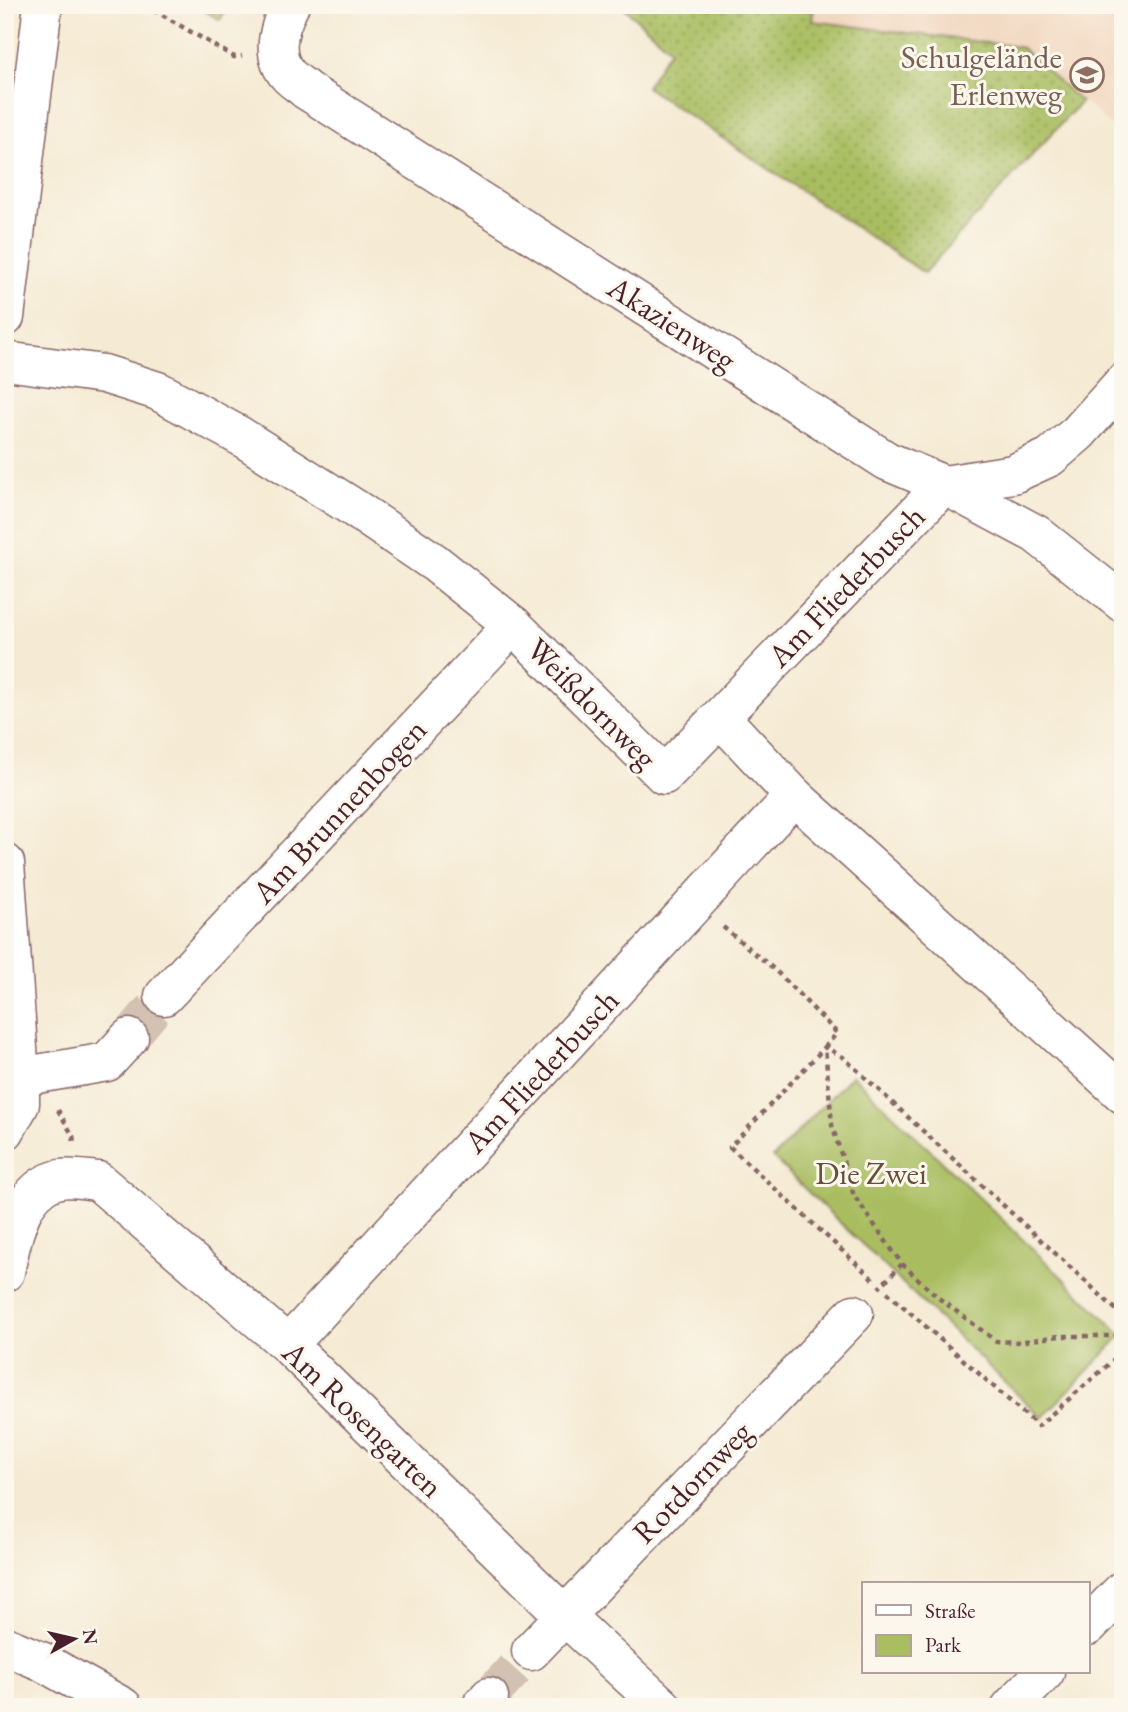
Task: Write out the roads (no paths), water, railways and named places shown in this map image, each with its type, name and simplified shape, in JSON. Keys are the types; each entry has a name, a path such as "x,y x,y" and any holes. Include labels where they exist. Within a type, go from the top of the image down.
{"street":[{"path":"5,317 43,5"},
{"name":"Akazienweg","path":"290,5 280,24 277,52 287,74 306,90 887,461 944,485 1036,534 1123,603"},
{"name":"Weißdornweg","path":"5,361 104,374 158,391 240,436 435,563 513,625 664,775 720,717"},
{"path":"944,485 1013,474 1050,457 1078,433 1123,383"},
{"name":"Am Fliederbusch","path":"720,717 944,485"},
{"name":"Am Brunnenbogen","path":"164,996 513,625"},
{"path":"720,717 794,796 1123,1094"},
{"name":"Am Fliederbusch","path":"288,1345 794,796"},
{"path":"5,863 15,1104 107,1062 129,1038"},
{"name":"Am Rosengarten","path":"5,1272 12,1237 25,1206 41,1187 61,1179 98,1181 288,1345 565,1616 663,1707"},
{"name":"Rotdornweg","path":"531,1651 854,1314"},
{"path":"1090,1624 1123,1590"},
{"path":"5,1646 41,1661 123,1707"},
{"path":"1011,1707 1043,1674"}],"tunnel":[{"path":"129,1038 164,996"},
{"path":"489,1697 531,1651"}],"place":[{"name":"Schulgelände Erlenweg","path":"1087,75"}],"park label":[{"name":"Die Zwei","path":"871,1173"}]}
